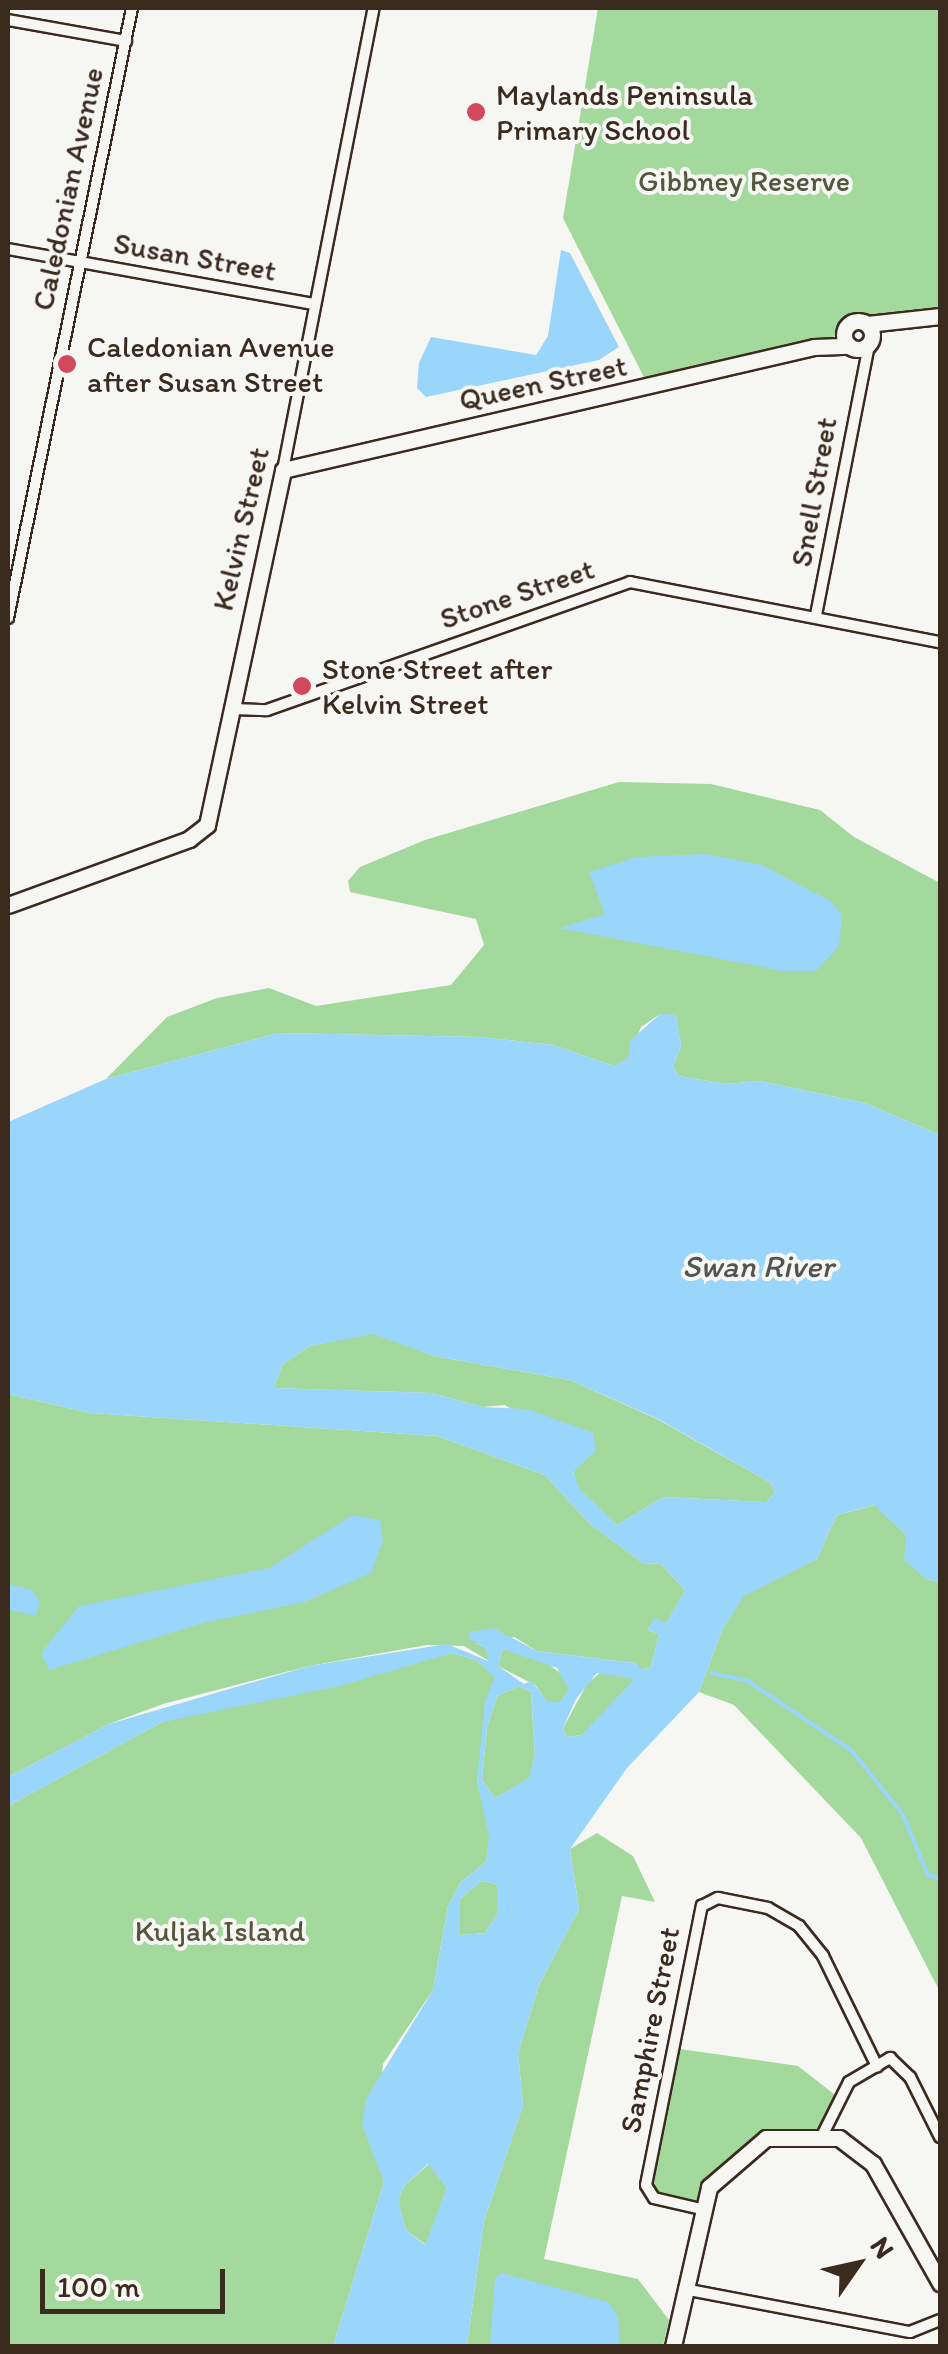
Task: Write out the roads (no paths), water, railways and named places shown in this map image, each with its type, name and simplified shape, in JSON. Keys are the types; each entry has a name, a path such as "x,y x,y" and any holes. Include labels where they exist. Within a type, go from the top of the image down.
{"street":[{"name":"Caledonian Avenue","path":"8,618 76,261 132,8"},
{"name":"Kelvin Street","path":"8,906 189,839 207,825 283,470 374,8"},
{"path":"8,20 126,42"},
{"name":"Susan Street","path":"8,249 314,304"},
{"name":"Queen Street","path":"283,470 859,339 940,316"},
{"name":"Snell Street","path":"816,615 860,378 859,339"},
{"name":"Stone Street","path":"234,709 267,710 630,582 940,642"},
{"name":"Samphire Street","path":"701,2210 654,2198 646,2185 702,1906 718,1898 768,1908 798,1926 824,1956 877,2066"},
{"path":"822,2136 849,2082 890,2058 910,2077 940,2136"},
{"path":"673,2346 709,2188 766,2138 839,2138 873,2164 940,2284"},
{"path":"684,2289 910,2332 936,2321 940,2310"}],"water":[{"path":"561,250 570,253 619,347 599,360 426,397 417,388 419,363 431,337 536,355 548,336"},
{"path":"705,854 762,865 832,902 842,915 839,946 816,971 783,971 559,928 605,914 589,872 637,857"},
{"name":"Swan River","path":"660,1014 676,1015 681,1046 673,1067 679,1076 725,1084 759,1081 865,1103 940,1135 940,1582 926,1579 904,1560 906,1535 874,1505 837,1515 817,1559 744,1596 723,1628 699,1692 627,1768 570,1849 579,1909 539,1985 518,2053 523,2105 484,2221 467,2346 333,2346 384,2182 362,2125 366,2099 433,1990 448,1906 461,1882 486,1862 489,1836 477,1781 485,1701 495,1677 476,1660 452,1653 336,1687 162,1722 8,1806 8,1777 109,1724 309,1666 447,1644 488,1661 486,1648 469,1639 469,1632 493,1628 537,1651 635,1663 643,1670 651,1667 659,1634 648,1630 654,1618 666,1623 685,1590 660,1563 644,1564 589,1523 545,1475 437,1436 90,1413 8,1394 8,1122 106,1079 278,1033 480,1037 553,1045 614,1066 628,1058 630,1041","holes":["373,1334 434,1356 570,1380 658,1419 771,1483 775,1493 766,1502 663,1497 617,1525 579,1488 573,1472 596,1451 593,1433 528,1409 482,1407 432,1393 274,1388 282,1365 310,1346","503,1649 557,1668 569,1690 560,1702 548,1702 531,1681 524,1684 498,1666","597,1673 634,1679 582,1735 567,1737 563,1728 576,1699","519,1686 531,1692 535,1755 529,1778 495,1798 482,1780 487,1727 497,1696","481,1881 497,1884 497,1914 485,1933 460,1935 460,1899","428,2164 447,2188 425,2245 406,2230 398,2202 404,2186"]},
{"path":"353,1515 380,1520 383,1541 371,1573 305,1602 207,1622 49,1670 41,1653 79,1606 269,1568"},
{"path":"8,1584 32,1590 40,1603 35,1616 8,1609"},
{"path":"502,2273 608,2302 618,2316 620,2346 490,2346 495,2278"}],"waterway":[{"path":"711,1673 748,1681 852,1751 903,1815 928,1875 940,1879"}],"place":[{"name":"Maylands Peninsula Primary School","path":"476,112"},
{"name":"Caledonian Avenue after Susan Street","path":"67,364"},
{"name":"Stone Street after Kelvin Street","path":"302,686"}],"park label":[{"name":"Gibbney Reserve","path":"744,181"},
{"name":"Kuljak Island","path":"220,1931"}]}
